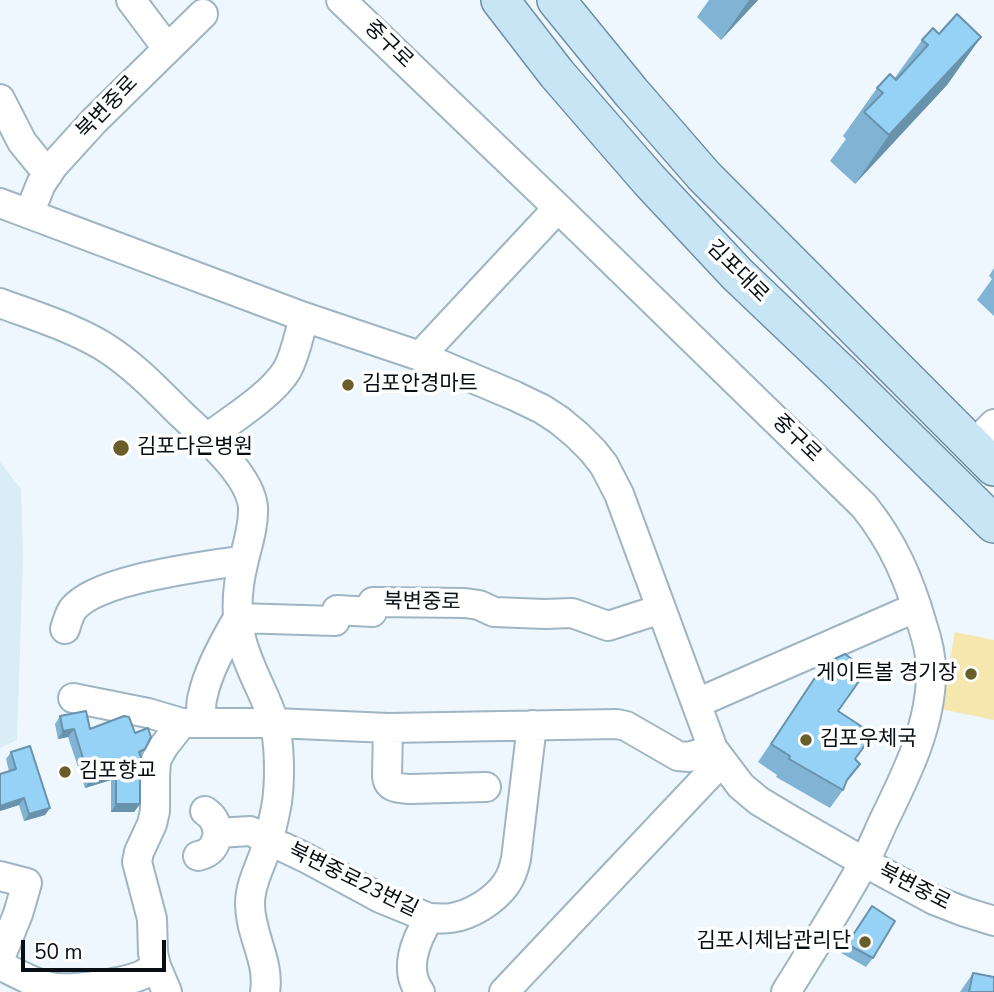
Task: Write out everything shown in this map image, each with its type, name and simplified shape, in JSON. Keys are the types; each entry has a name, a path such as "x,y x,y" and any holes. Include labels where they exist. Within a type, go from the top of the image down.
{"main road":[{"name":"김포대로","path":"500,0 574,93 649,180 720,256 994,524"},
{"path":"556,0 704,176 987,446"}],"street":[{"path":"131,0 167,48"},
{"name":"중구로","path":"341,0 863,506 881,528 903,568 928,643 931,669 927,715 898,792 864,862 786,992"},
{"name":"북변중로","path":"29,214 41,184 53,166 94,121 203,14"},
{"path":"0,99 22,142 48,174"},
{"name":"북변중로","path":"0,203 304,317 420,356 516,396 559,420 593,451 604,465 619,494 717,756 741,786 759,801 934,900 994,921"},
{"path":"420,356 558,208"},
{"path":"0,303 75,332 105,347 123,360 153,385 229,462 242,480 253,504 239,590 238,618 246,656 275,723 279,783 277,803 268,843 250,831 212,822 214,848 198,856"},
{"path":"207,438 268,391 286,371 292,360 304,317"},
{"path":"65,629 73,609 98,592 170,572 244,560"},
{"name":"북변중로","path":"238,618 335,621 337,610 372,612 373,602 465,603 479,605 494,612 572,612 608,626 661,609"},
{"path":"696,703 917,607"},
{"path":"167,992 156,967 152,919 137,862 155,811 156,760 164,746 192,723 201,708 206,685 227,636 238,618"},
{"path":"73,698 192,723 275,723 388,728 617,724 626,726 678,757 717,756"},
{"path":"429,918 449,919 479,909 506,886 513,873 532,725"},
{"path":"388,728 387,782 391,786 410,789 486,787"},
{"path":"504,992 717,756"},
{"name":"북변중로23번길","path":"265,992 265,967 250,917 250,900 252,886 268,843 306,858 380,898 429,918 418,935 413,953 414,979 420,992"},
{"path":"0,876 27,883 0,958"},
{"path":"0,965 37,983 65,989 127,979 156,967"}],"shaded area":[{"path":"0,462 21,489 23,557 17,740 0,748"},
{"name":"게이트볼 경기장","path":"955,632 994,640 994,720 941,709"}],"building":[{"path":"957,14 981,37 889,135 864,112 883,93 877,88 890,74 896,80 928,45 922,40 933,28 939,34"},
{"path":"845,654 867,670 838,711 873,734 855,759 860,764 847,780 843,790 789,759 790,756 771,744 824,664"},
{"path":"86,711 90,729 124,716 129,717 135,733 148,728 151,737 145,749 139,752 144,766 144,770 140,771 140,804 116,804 116,772 90,781 74,729 63,731 60,716"},
{"path":"30,746 50,808 29,814 24,798 0,806 0,774 16,769 11,752"},
{"name":"김포시체납관리단","path":"872,906 895,921 873,958 847,944"},
{"path":"973,973 994,977 994,992 969,992"}],"place":[{"name":"김포안경마트","path":"348,385"},
{"name":"김포다은병원","path":"121,448"},
{"name":"게이트볼 경기장","path":"971,674"},
{"name":"김포우체국","path":"806,740"},
{"name":"김포향교","path":"65,772"},
{"name":"김포시체납관리단","path":"865,942"}]}
